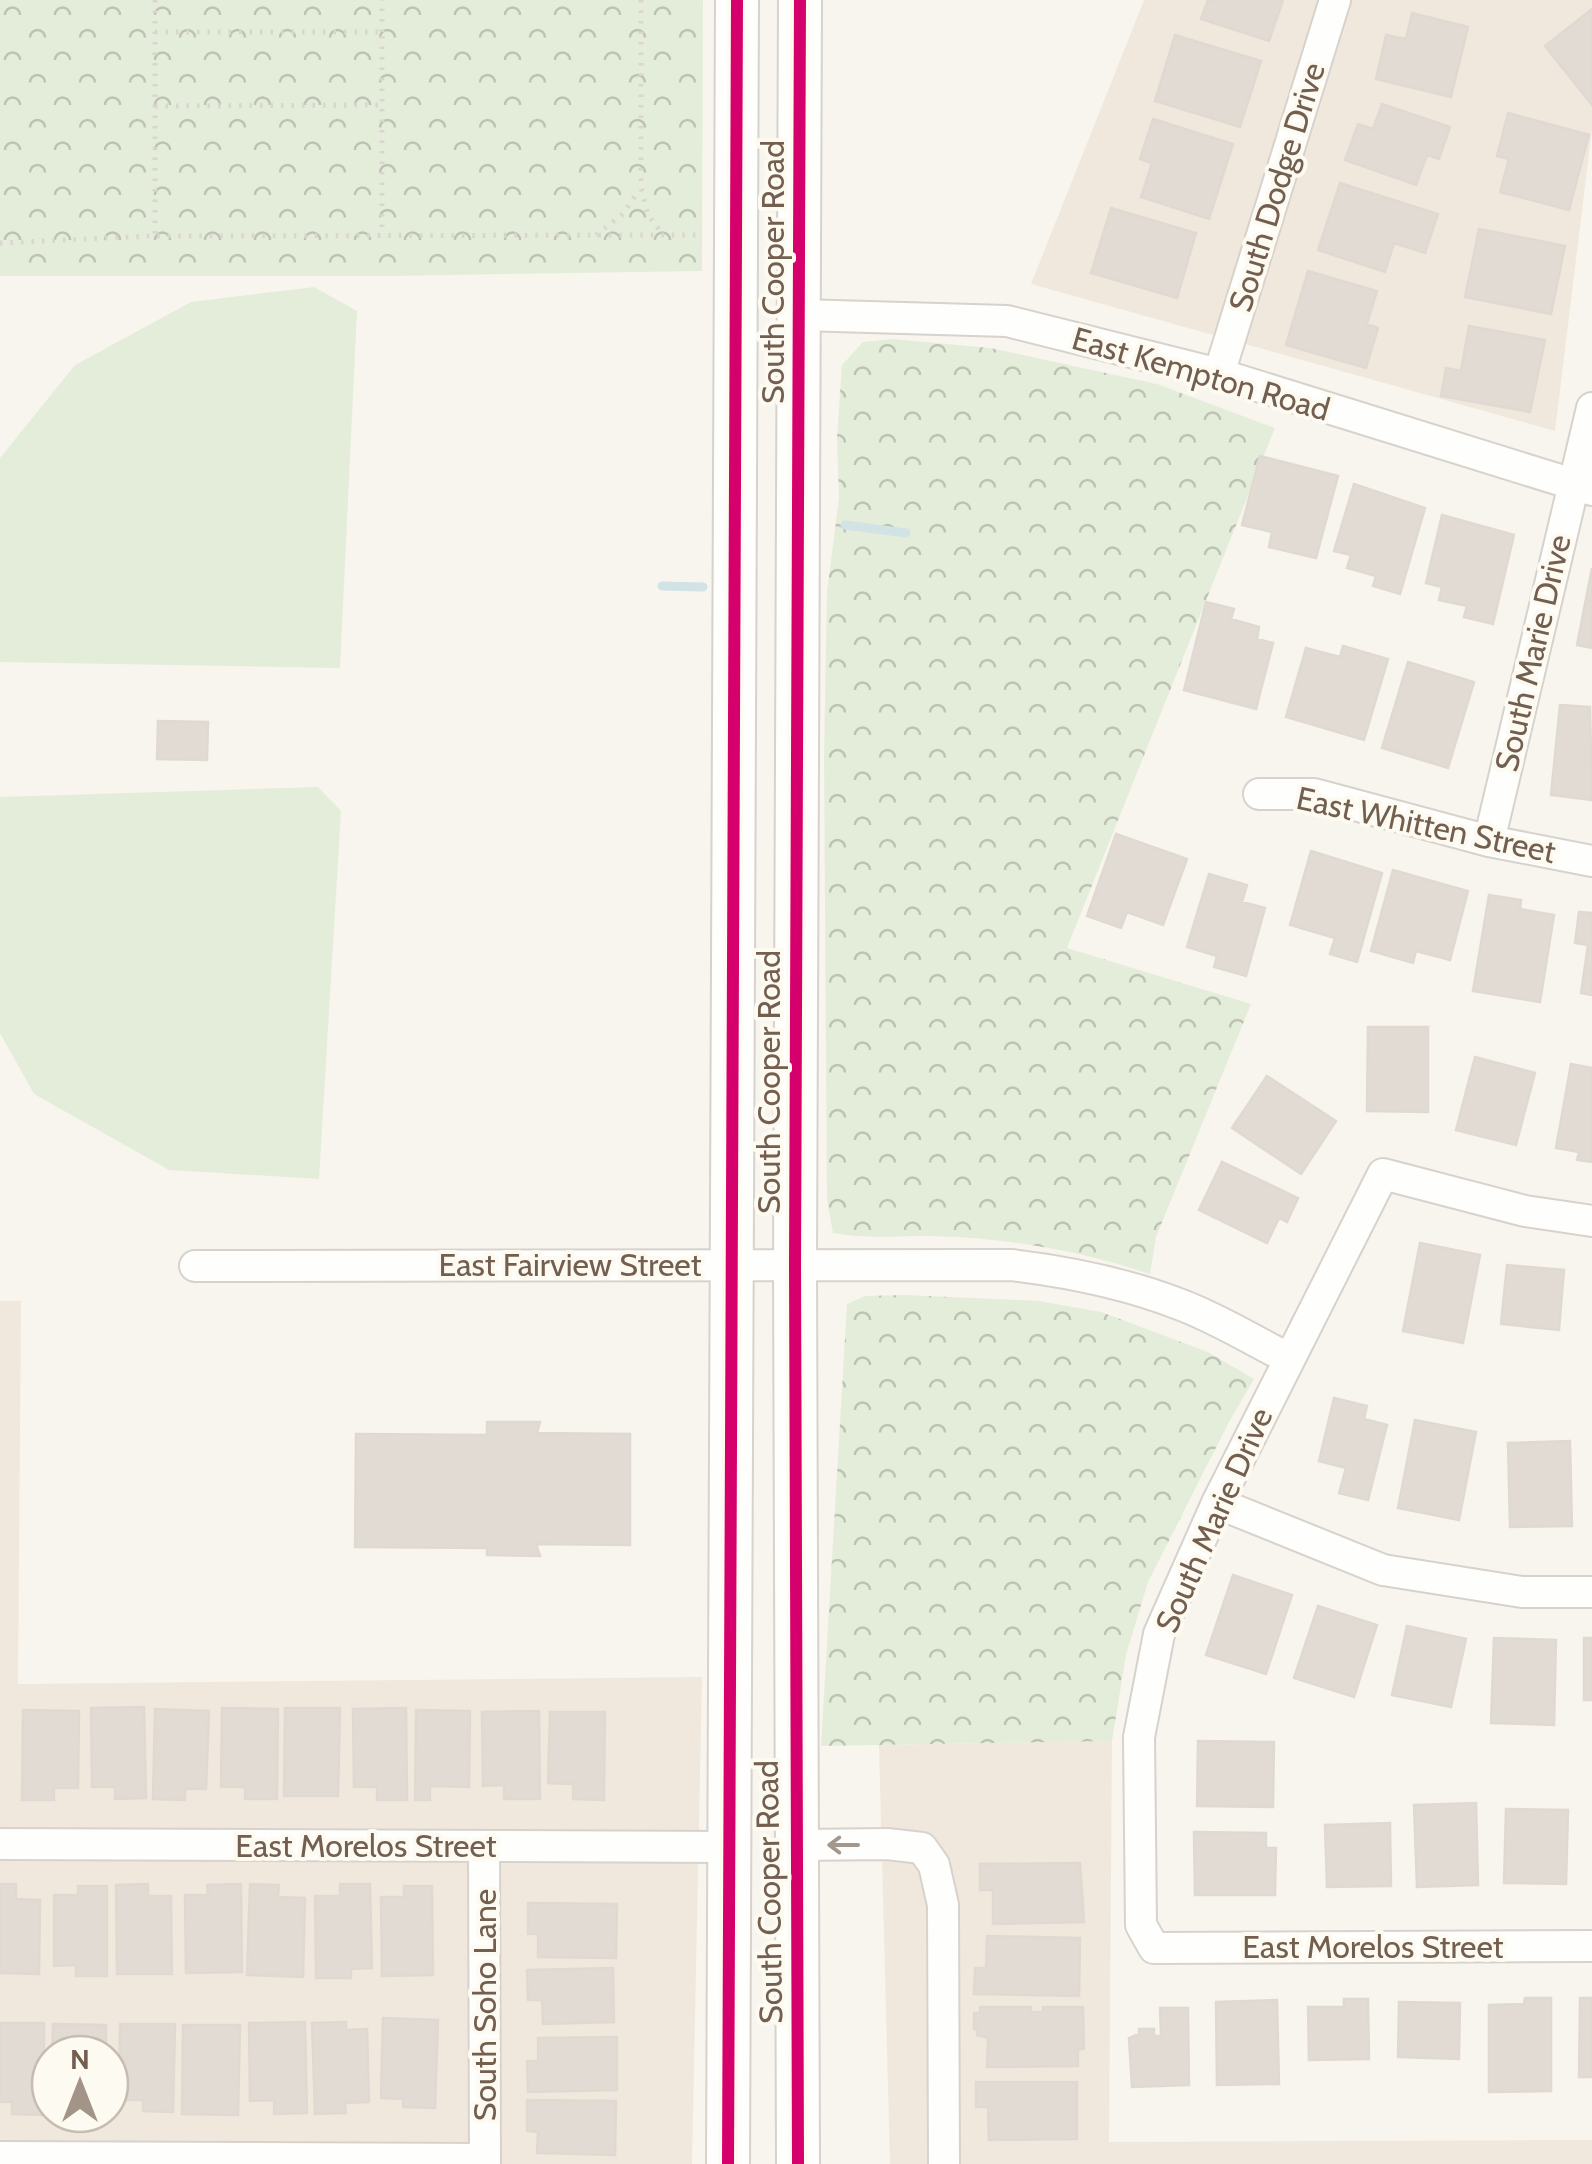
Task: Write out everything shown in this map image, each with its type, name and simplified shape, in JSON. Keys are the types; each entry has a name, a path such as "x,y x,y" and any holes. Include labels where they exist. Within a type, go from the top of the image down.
{"main road":[{"name":"South Cooper Road","path":"728,2164 736,0"},
{"name":"South Cooper Road","path":"798,2164 800,0"},
{"path":"736,314 800,315"}],"street":[{"name":"South Dodge Drive","path":"1219,374 1335,0"},
{"name":"East Kempton Road","path":"800,315 1007,321 1219,374 1581,488"},
{"name":"South Marie Drive","path":"1490,841 1581,488 1592,408"},
{"name":"East Whitten Street","path":"1260,794 1314,794 1490,841 1592,861"},
{"name":"South Marie Drive","path":"1154,1948 1140,1925 1139,1737 1160,1634 1218,1503 1382,1174 1525,1211 1592,1221"},
{"name":"East Fairview Street","path":"194,1266 1011,1265 1121,1286 1185,1306 1288,1358"},
{"path":"1218,1503 1383,1570 1522,1592 1592,1592"},
{"name":"East Morelos Street","path":"0,1844 731,1847"},
{"path":"798,1845 887,1844 922,1848 934,1864 943,1905 944,2164"},
{"name":"South Soho Lane","path":"484,1847 485,2161"},
{"name":"East Morelos Street","path":"1154,1948 1592,1946"},
{"path":"0,2157 485,2161"}],"path":[{"path":"155,0 155,236"},
{"path":"382,0 382,236"},
{"path":"641,0 641,188 648,215 663,235"},
{"path":"155,32 382,32"},
{"path":"155,106 382,106"},
{"path":"596,236 623,214 641,188"},
{"path":"0,243 155,236 697,235"}],"shaded area":[{"path":"1144,0 1592,0 1592,129 1555,431 1031,284"},
{"path":"0,1301 21,1301 18,1684 702,1677 692,2164 0,2164"},
{"path":"1112,1741 1109,2142 1592,2140 1592,2164 890,2164 879,1745"}],"green space":[{"path":"0,0 703,0 702,271 0,276"},
{"path":"314,287 357,311 340,668 0,662 0,458 75,365 191,302"},
{"path":"892,339 990,348 1157,384 1275,428 1067,948 1251,1004 1156,1237 1150,1274 1096,1258 1012,1242 833,1233 827,1200 824,757 827,592 839,498 837,437 842,365 863,342"},
{"path":"318,787 341,811 319,1179 169,1170 34,1094 0,1033 0,797"},
{"path":"865,1296 1039,1301 1101,1312 1208,1352 1254,1379 1148,1582 1126,1655 1112,1741 821,1746 847,1304"}],"building":[{"path":"1208,0 1283,0 1269,41 1201,19"},
{"path":"1592,9 1592,105 1545,46"},
{"path":"1412,13 1468,27 1451,97 1376,79 1386,35 1406,39"},
{"path":"1175,35 1261,61 1240,127 1155,101"},
{"path":"1382,104 1450,127 1439,159 1427,155 1416,185 1345,160 1358,124 1373,129"},
{"path":"1508,113 1589,135 1569,210 1500,192 1509,159 1497,156"},
{"path":"1153,119 1233,144 1209,219 1141,197 1152,163 1140,159"},
{"path":"1340,183 1438,214 1425,253 1394,243 1385,272 1318,250"},
{"path":"1111,208 1196,233 1177,298 1091,273"},
{"path":"1479,229 1565,246 1551,314 1465,297"},
{"path":"1308,271 1377,291 1367,324 1378,328 1366,368 1286,345"},
{"path":"1469,326 1545,340 1530,412 1441,396 1446,368 1461,371"},
{"path":"1260,456 1338,476 1316,558 1269,547 1272,532 1242,525"},
{"path":"1354,484 1425,508 1400,594 1373,586 1376,576 1347,568 1351,555 1334,551"},
{"path":"1442,515 1514,535 1493,624 1464,617 1467,606 1439,600 1442,587 1426,583"},
{"path":"1592,568 1592,648 1577,645"},
{"path":"1206,602 1234,609 1231,619 1259,627 1257,639 1273,643 1256,709 1184,690"},
{"path":"1343,646 1388,659 1364,740 1286,717 1306,648 1340,657"},
{"path":"1408,662 1474,682 1448,768 1382,748"},
{"path":"1560,705 1590,707 1592,800 1551,795"},
{"path":"158,721 208,722 207,760 157,759"},
{"path":"1116,834 1187,859 1163,925 1127,912 1121,928 1087,916"},
{"path":"1311,851 1382,873 1357,962 1330,954 1335,938 1290,925"},
{"path":"1393,870 1468,891 1450,960 1416,951 1413,963 1371,951"},
{"path":"1209,874 1247,885 1242,902 1265,908 1246,976 1214,967 1217,956 1187,947"},
{"path":"1489,895 1521,900 1520,909 1554,915 1540,1002 1473,991"},
{"path":"1579,912 1592,913 1592,995 1581,993 1588,945 1575,943"},
{"path":"1368,1027 1428,1027 1428,1112 1367,1111"},
{"path":"1475,1057 1535,1073 1516,1145 1456,1130"},
{"path":"1571,1064 1592,1068 1592,1162 1577,1160 1579,1152 1556,1148"},
{"path":"1267,1076 1336,1121 1301,1174 1232,1128"},
{"path":"1222,1162 1298,1198 1287,1222 1279,1218 1267,1243 1199,1210"},
{"path":"1420,1243 1480,1255 1463,1343 1403,1331"},
{"path":"1507,1265 1564,1270 1559,1330 1501,1324"},
{"path":"1334,1398 1367,1406 1364,1419 1387,1425 1368,1500 1339,1493 1346,1468 1319,1461"},
{"path":"1415,1420 1476,1432 1459,1520 1398,1508"},
{"path":"487,1422 540,1422 537,1433 630,1434 630,1545 536,1544 540,1556 487,1555 487,1548 355,1547 356,1434 487,1435"},
{"path":"1570,1441 1572,1526 1510,1527 1508,1443"},
{"path":"1233,1575 1292,1595 1266,1674 1206,1655"},
{"path":"1318,1606 1377,1625 1354,1697 1294,1678"},
{"path":"1407,1626 1466,1639 1451,1707 1392,1695"},
{"path":"1494,1638 1556,1640 1554,1725 1491,1723"},
{"path":"1584,1638 1592,1638 1592,1700 1584,1700"},
{"path":"144,1707 146,1798 115,1799 115,1787 92,1787 91,1708"},
{"path":"222,1708 278,1709 277,1799 245,1799 245,1787 221,1787"},
{"path":"285,1708 340,1708 338,1796 284,1796"},
{"path":"406,1708 407,1800 377,1800 377,1787 354,1787 353,1709"},
{"path":"155,1709 209,1711 206,1789 185,1789 185,1800 153,1799"},
{"path":"23,1710 79,1711 78,1788 54,1788 54,1800 22,1800"},
{"path":"416,1710 470,1711 469,1787 430,1786 430,1800 415,1800"},
{"path":"539,1711 540,1799 504,1799 504,1785 483,1786 482,1712"},
{"path":"550,1712 605,1712 604,1800 573,1799 573,1784 548,1783"},
{"path":"1198,1741 1274,1742 1273,1807 1197,1806"},
{"path":"1476,1803 1478,1885 1417,1887 1414,1805"},
{"path":"1506,1809 1568,1810 1566,1884 1504,1883"},
{"path":"1390,1823 1391,1886 1327,1887 1325,1825"},
{"path":"1194,1832 1266,1833 1266,1848 1276,1848 1275,1895 1195,1895"},
{"path":"1080,1863 1084,1922 993,1924 993,1890 980,1890 980,1864"},
{"path":"0,1884 16,1884 16,1899 40,1900 39,1974 0,1973"},
{"path":"148,1884 148,1896 171,1896 172,1974 117,1974 116,1885"},
{"path":"241,1884 242,1972 186,1973 185,1895 208,1895 207,1885"},
{"path":"250,1884 279,1885 278,1897 305,1898 303,1977 247,1975"},
{"path":"340,1884 370,1884 372,1968 351,1969 351,1978 316,1978 315,1896 340,1896"},
{"path":"78,1886 107,1886 107,1976 76,1976 76,1965 54,1966 54,1895 78,1895"},
{"path":"404,1886 432,1886 433,1975 382,1976 381,1897 404,1897"},
{"path":"528,1903 617,1904 616,1958 538,1957 538,1934 528,1934"},
{"path":"987,1936 1080,1938 1079,1996 974,1994 975,1968 986,1968"},
{"path":"613,1968 614,2022 543,2024 542,2000 528,2000 527,1970"},
{"path":"1525,1998 1551,1998 1551,2091 1489,2092 1489,2005 1524,2004"},
{"path":"1580,1998 1592,1998 1592,2077 1579,2077"},
{"path":"1344,1999 1368,1999 1369,2059 1309,2060 1308,2007 1344,2007"},
{"path":"1277,2000 1279,2084 1217,2085 1216,2002"},
{"path":"1399,2002 1460,2003 1459,2059 1398,2057"},
{"path":"980,2007 1031,2007 1031,2012 1043,2012 1043,2007 1083,2007 1084,2049 1078,2049 1078,2066 987,2067 988,2038 977,2035 974,2029 974,2013 980,2013"},
{"path":"1160,2008 1188,2008 1189,2085 1132,2087 1129,2038 1139,2034 1139,2029 1154,2029 1154,2036 1161,2036"},
{"path":"383,2018 438,2020 435,2108 403,2107 403,2099 381,2098"},
{"path":"305,2022 307,2113 274,2114 274,2100 250,2101 249,2023"},
{"path":"346,2022 346,2030 367,2029 369,2102 345,2103 346,2113 315,2114 312,2023"},
{"path":"0,2023 44,2023 44,2034 30,2034 30,2115 12,2114 12,2102 0,2102"},
{"path":"53,2024 106,2025 106,2034 53,2034"},
{"path":"120,2024 175,2024 173,2112 143,2111 143,2100 130,2100 130,2034 120,2034"},
{"path":"183,2025 240,2025 238,2115 182,2114"},
{"path":"617,2037 617,2090 528,2092 527,2061 538,2061 538,2038"},
{"path":"976,2082 1077,2082 1077,2139 989,2140 988,2107 976,2107"},
{"path":"527,2100 616,2101 615,2155 537,2153 538,2132 527,2131"}],"waterway":[{"path":"845,525 906,533"},
{"path":"662,586 703,587"}],"cycle path":[{"path":"728,2164 737,0"},
{"path":"798,2164 795,1265 800,0"}]}
